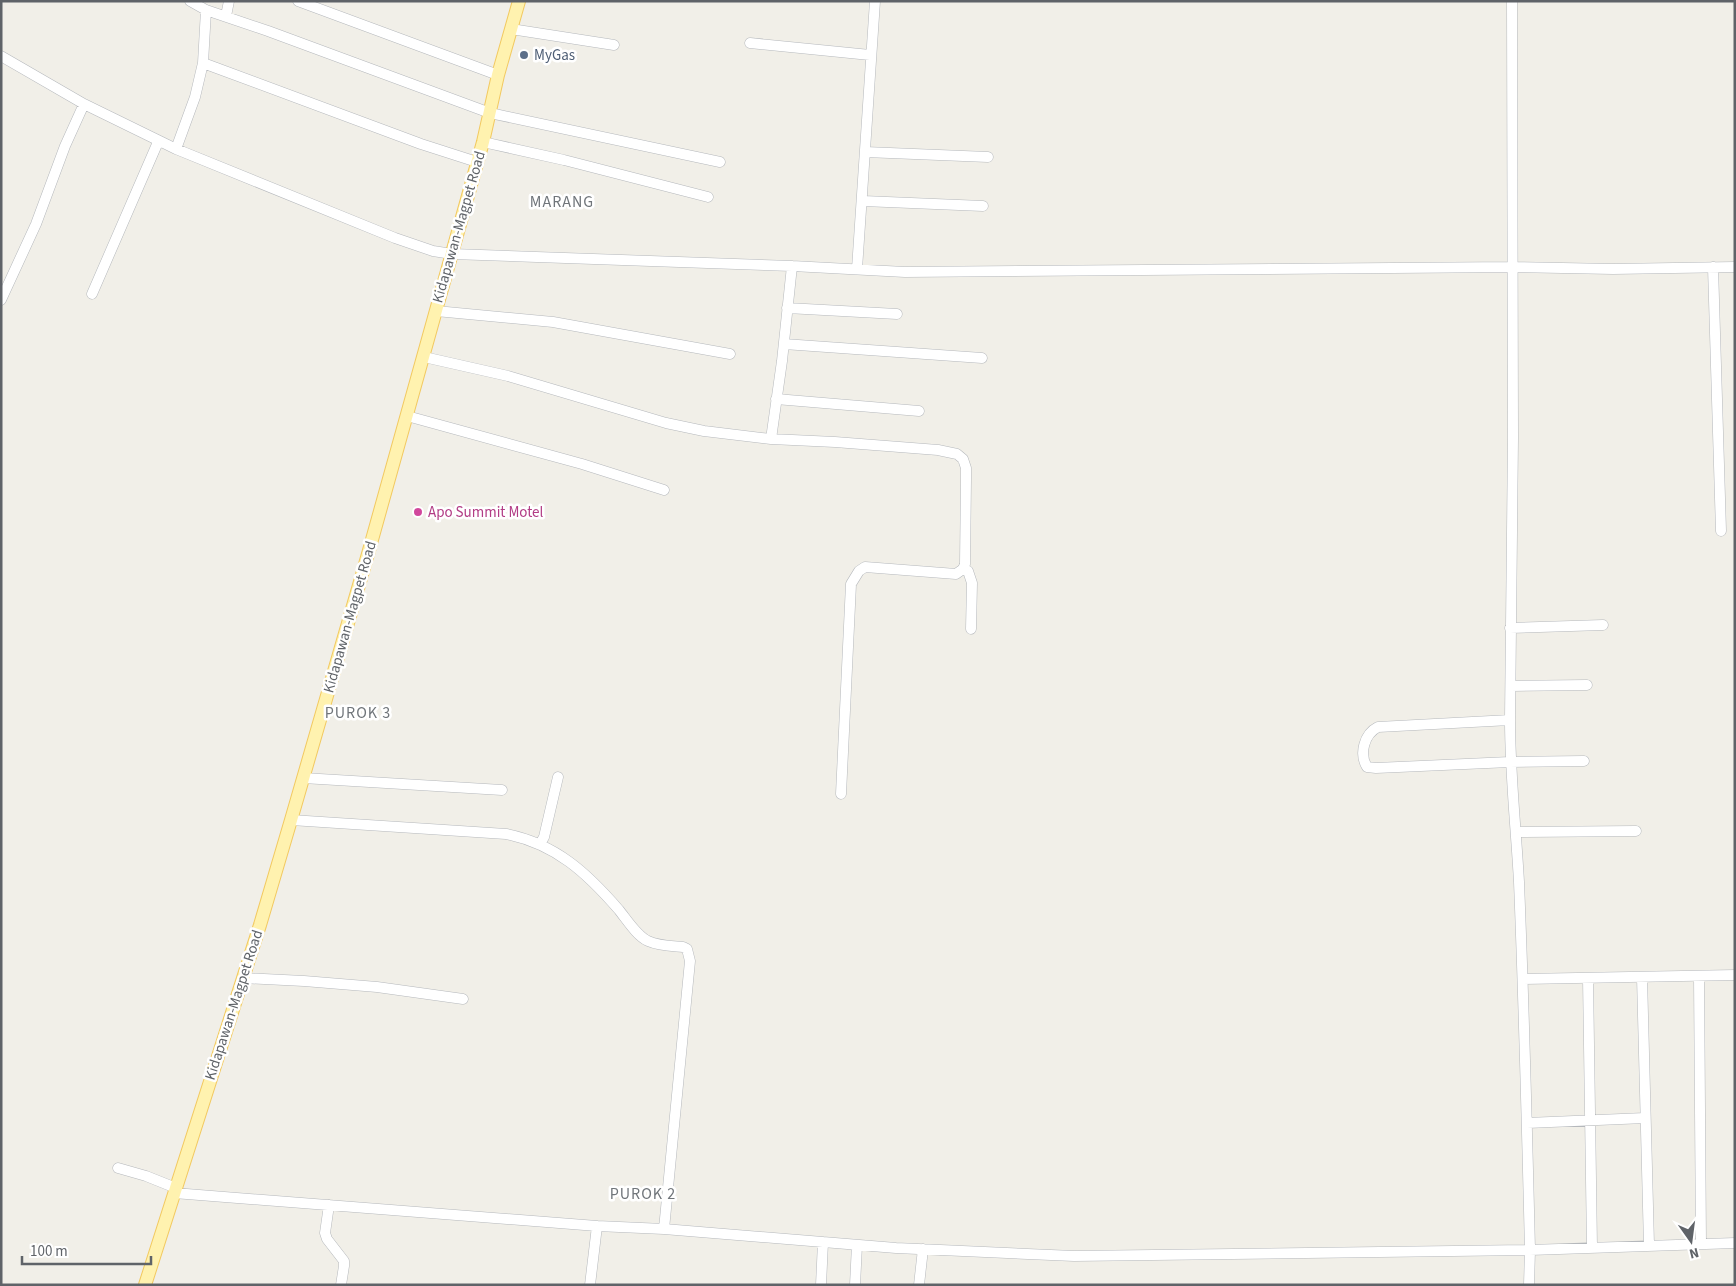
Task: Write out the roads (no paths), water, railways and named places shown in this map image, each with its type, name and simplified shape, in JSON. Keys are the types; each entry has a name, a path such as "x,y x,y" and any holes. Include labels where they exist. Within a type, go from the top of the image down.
{"main road":[{"name":"Kidapawan-Magpet Road","path":"145,1285 243,978 291,820 484,142 498,75 518,1"}],"street":[{"path":"190,1 206,10 490,113 720,162"},
{"path":"226,16 229,1"},
{"path":"298,1 498,75"},
{"path":"857,269 875,1"},
{"path":"1512,1 1514,267 1510,762 1516,832 1523,979 1530,1250 1529,1285"},
{"path":"176,149 195,97 203,63 206,10"},
{"path":"511,29 614,45"},
{"path":"750,43 870,55"},
{"path":"1,56 84,104 158,142 395,238 433,251 452,254 792,266 905,272 1735,267"},
{"path":"203,63 421,144 477,162"},
{"path":"1,300 36,224 65,146 84,104"},
{"path":"92,294 158,142"},
{"path":"484,142 564,160 708,198"},
{"path":"866,152 988,157"},
{"path":"863,201 983,206"},
{"path":"771,439 792,266"},
{"path":"1713,268 1721,531"},
{"path":"787,308 897,314"},
{"path":"436,311 553,322 730,354"},
{"path":"784,344 982,358"},
{"path":"424,357 508,376 666,423 704,431 771,439 938,450 957,454 963,459 966,468 965,555 963,569 956,574 871,567 859,571 854,576 851,584 842,794"},
{"path":"776,399 918,411"},
{"path":"407,416 582,464 664,490"},
{"path":"963,569 968,571 972,583 971,629"},
{"path":"1510,628 1603,625"},
{"path":"1511,686 1587,685"},
{"path":"1510,720 1378,727 1366,739 1363,756 1367,767 1376,768 1584,761"},
{"path":"303,778 502,790"},
{"path":"540,844 544,837 558,778"},
{"path":"291,820 506,834 540,844 560,856 599,888 647,941 687,949 690,955 664,1229"},
{"path":"1516,832 1636,831"},
{"path":"1523,979 1735,975"},
{"path":"1699,976 1701,1244"},
{"path":"1642,977 1648,1246"},
{"path":"243,978 304,980 377,987 463,999"},
{"path":"1588,978 1592,1247"},
{"path":"1527,1123 1646,1118"},
{"path":"118,1168 146,1176 175,1190 329,1205 923,1249 1074,1256 1530,1250 1735,1243"},
{"path":"329,1205 325,1233 344,1261 340,1285"},
{"path":"590,1285 597,1226"},
{"path":"821,1285 824,1242"},
{"path":"855,1285 857,1245"},
{"path":"919,1285 923,1249"}],"place":[{"name":"MyGas","path":"524,55"},
{"name":"Apo Summit Motel","path":"418,512"}],"district":[{"name":"MARANG","path":"562,202"},
{"name":"PUROK 3","path":"358,713"},
{"name":"PUROK 2","path":"643,1194"}]}
